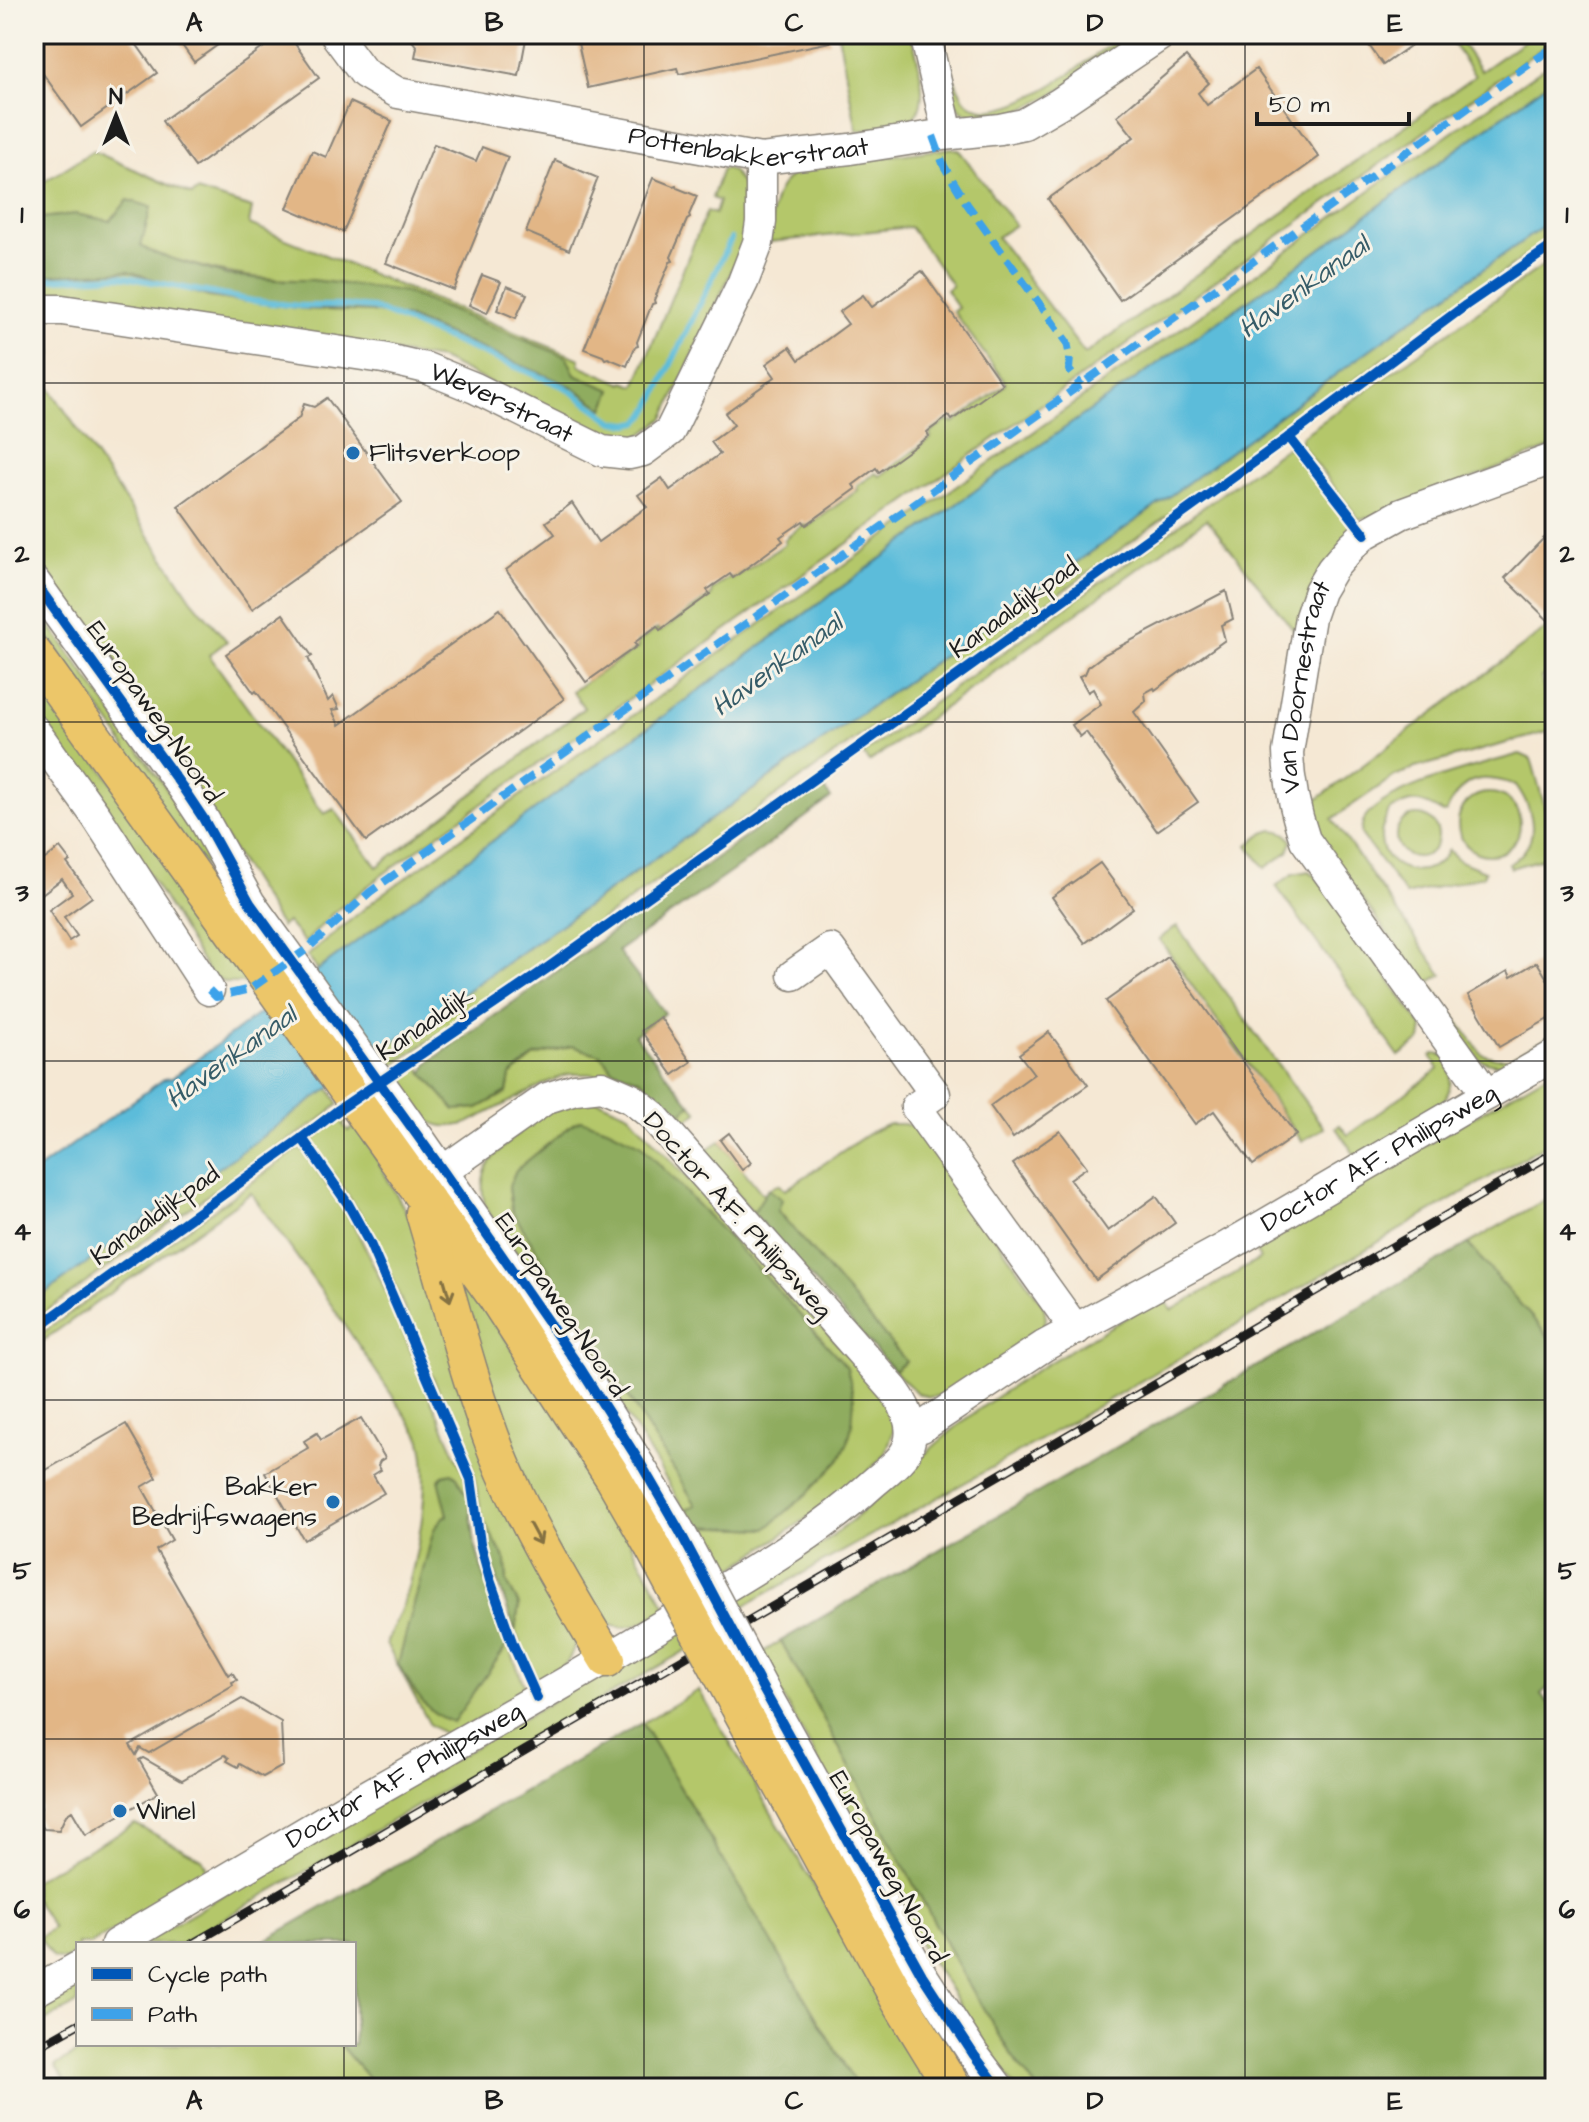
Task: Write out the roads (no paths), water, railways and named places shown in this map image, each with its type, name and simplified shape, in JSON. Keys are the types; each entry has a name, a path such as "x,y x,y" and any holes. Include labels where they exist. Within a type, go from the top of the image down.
{"main road":[{"name":"Europaweg-Noord","path":"34,654 266,951 430,1179 496,1297 613,1477 665,1537 750,1695 899,2000 953,2088"},
{"path":"430,1179 470,1377 498,1455 555,1571 607,1659"}],"street":[{"name":"Pottenbakkerstraat","path":"335,34 364,73 398,93 761,159 1024,124 1162,34"},
{"path":"925,34 948,134"},
{"name":"Weverstraat","path":"34,310 62,310 383,358 426,368 475,388 602,451 629,454 643,451 670,431 743,282 758,243 761,159"},
{"name":"Van Doornestraat","path":"1487,1095 1305,840 1292,797 1288,752 1310,617 1319,591 1332,569 1351,547 1375,528 1401,514 1555,458"},
{"name":"Europaweg-Noord","path":"34,581 203,818 250,903 266,951"},
{"path":"34,730 96,816 209,990"},
{"path":"793,975 830,949 935,1094 916,1107 1076,1330"},
{"name":"Doctor A.F. Philipsweg","path":"911,1430 922,1427 1044,1346 1223,1249 1555,1055"},
{"name":"Doctor A.F. Philipsweg","path":"119,1942 607,1659 808,1536 849,1505 902,1457 908,1446 911,1430 905,1404 894,1390 652,1115 632,1099 602,1086 575,1089 547,1098 430,1179"},
{"name":"Europaweg-Noord","path":"750,1695 922,1975 999,2088"},
{"path":"34,1992 76,1968"}],"water":[{"name":"Havenkanaal","path":"1555,78 1555,218 1141,517 374,1056 34,1301 34,1172 164,1079 172,1078 556,794 983,485 1279,279"}],"waterway":[{"path":"34,280 121,276 253,301 373,308 565,387 614,422 629,424 638,422 650,408 731,239"}],"railway":[{"path":"195,1942 1555,1152"},
{"path":"34,2049 76,2025"}],"place":[{"name":"Flitsverkoop","path":"353,453"},
{"name":"Bakker Bedrijfswagens","path":"333,1502"},
{"name":"Winel","path":"120,1811"}]}
